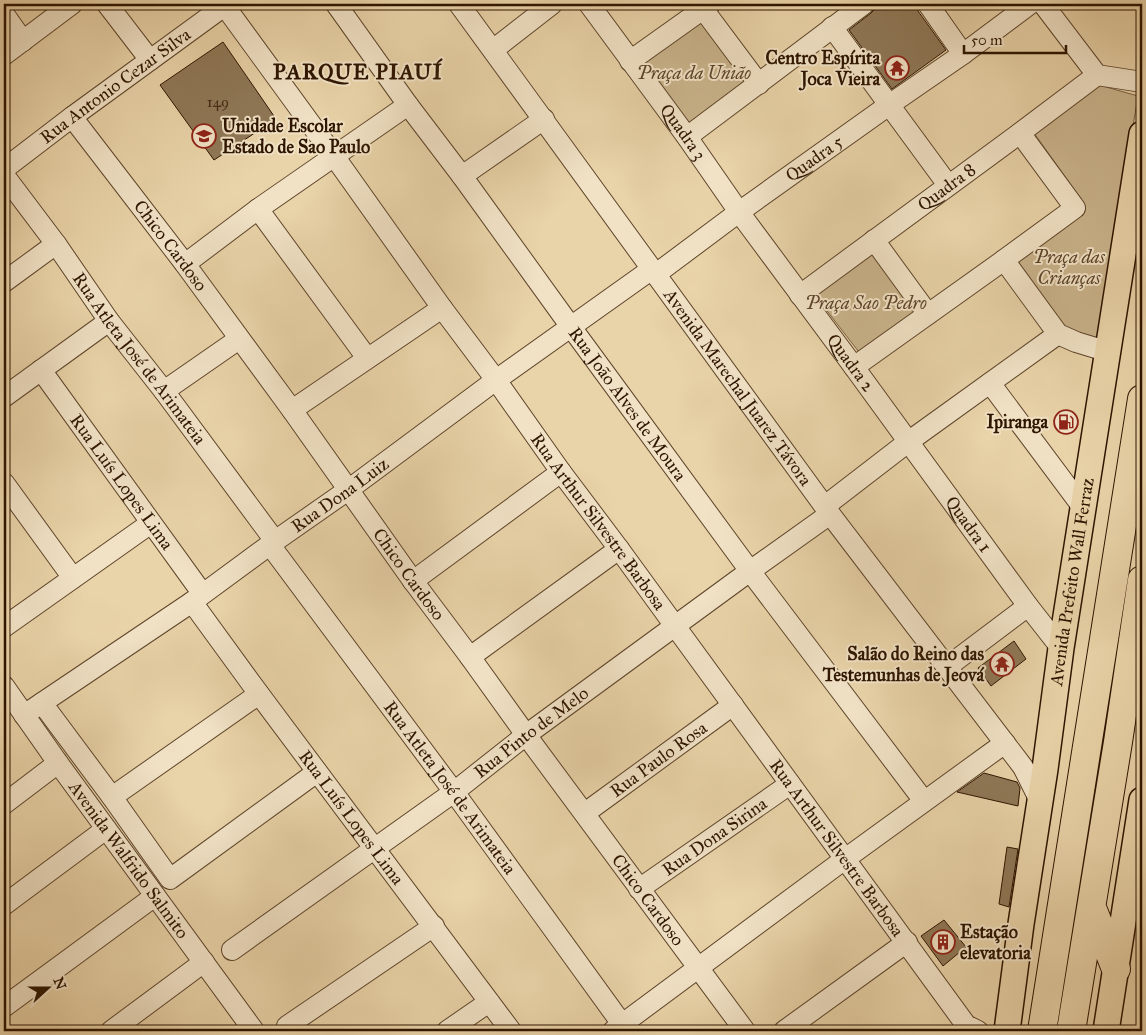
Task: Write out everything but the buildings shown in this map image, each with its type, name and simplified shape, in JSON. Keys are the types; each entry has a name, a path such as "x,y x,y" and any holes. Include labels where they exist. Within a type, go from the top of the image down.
{"highway":[{"path":"1042,1031 1142,399"},
{"path":"1071,1031 1142,580"},
{"path":"1091,906 1116,969"}],"main road":[{"name":"Avenida Prefeito Wall Ferraz","path":"1007,1031 1040,801 1034,768 1061,648 1142,134"},
{"path":"1106,1031 1142,800"}],"street":[{"path":"4,55 72,4"},
{"path":"107,4 150,60"},
{"name":"Rua João Alves de Moura","path":"336,4 750,571 924,801"},
{"name":"Avenida Marechal Juarez Távora","path":"459,4 828,510 1005,743 1034,768"},
{"path":"493,50 552,4"},
{"name":"Quadra 3","path":"589,4 687,137 739,212"},
{"path":"687,137 864,4"},
{"path":"928,4 963,54"},
{"name":"Quadra 5","path":"739,212 963,54 1030,4"},
{"path":"1043,4 1097,75 1142,82"},
{"name":"Rua Antonio Cezar Silva","path":"4,168 226,5"},
{"name":"Rua Arthur Silvestre Barbosa","path":"226,5 442,308 907,942 967,1029"},
{"path":"630,61 706,6 759,84"},
{"path":"4,14 23,41"},
{"path":"832,27 948,185"},
{"name":"Quadra 8","path":"800,294 1097,75"},
{"path":"185,264 258,208 408,105"},
{"name":"Chico Cardoso","path":"72,117 185,264 292,410 412,581 745,1031"},
{"path":"462,176 544,119"},
{"path":"854,367 1075,208 1020,133"},
{"name":"Rua Atleta José de Arimateia","path":"4,175 56,244 109,321 164,391 454,792 621,1029"},
{"path":"258,208 367,358"},
{"name":"Rua Dona Luiz","path":"24,715 197,598 348,490 496,380 739,212"},
{"name":"Quadra 2","path":"739,212 908,442"},
{"path":"874,240 928,314"},
{"path":"4,282 56,244"},
{"path":"1004,260 1058,334 1108,352"},
{"path":"292,410 442,308"},
{"path":"4,397 109,321"},
{"name":"Rua Pinto de Melo","path":"232,950 454,792 526,735 750,571 828,510 908,442 1058,334"},
{"path":"164,391 239,339"},
{"name":"Rua Luís Lopes Lima","path":"41,370 151,523 259,694 511,1031"},
{"path":"990,383 1084,508"},
{"name":"Quadra 1","path":"908,442 1061,648"},
{"path":"412,581 561,472"},
{"path":"4,483 73,578"},
{"path":"4,627 151,523"},
{"path":"470,657 620,549"},
{"path":"947,667 1028,606"},
{"path":"112,797 259,694"},
{"name":"Avenida Walfrido Salmito","path":"6,695 24,715 204,962 250,1030"},
{"path":"42,703 170,879 317,772"},
{"name":"Rua Paulo Rosa","path":"585,813 733,705"},
{"path":"621,1029 698,968 1005,743"},
{"path":"4,804 58,763"},
{"name":"Rua Dona Sirina","path":"640,889 790,784"},
{"path":"4,905 106,829"},
{"path":"4,1007 155,896"},
{"path":"287,1026 434,926"},
{"path":"784,1031 907,942"},
{"path":"111,1031 204,962"},
{"path":"447,1031 489,1002"}],"green space":[{"name":"Praça da União","path":"703,15 752,82 687,131 636,63"},
{"name":"Praça das Crianças","path":"1099,85 1138,96 1097,342 1065,328 1013,261 1084,203 1034,133"},
{"name":"Praça Sao Pedro","path":"871,250 919,313 862,356 814,294"}],"place":[{"name":"Centro Espírita Joca Vieira","path":"897,68"},
{"name":"Unidade Escolar Estado de Sao Paulo","path":"204,136"},
{"name":"Ipiranga","path":"1066,422"},
{"name":"Salão do Reino das Testemunhas de Jeová","path":"1002,664"},
{"name":"Estação elevatoria","path":"943,942"}],"district":[{"name":"PARQUE PIAUÍ","path":"358,71"}]}
